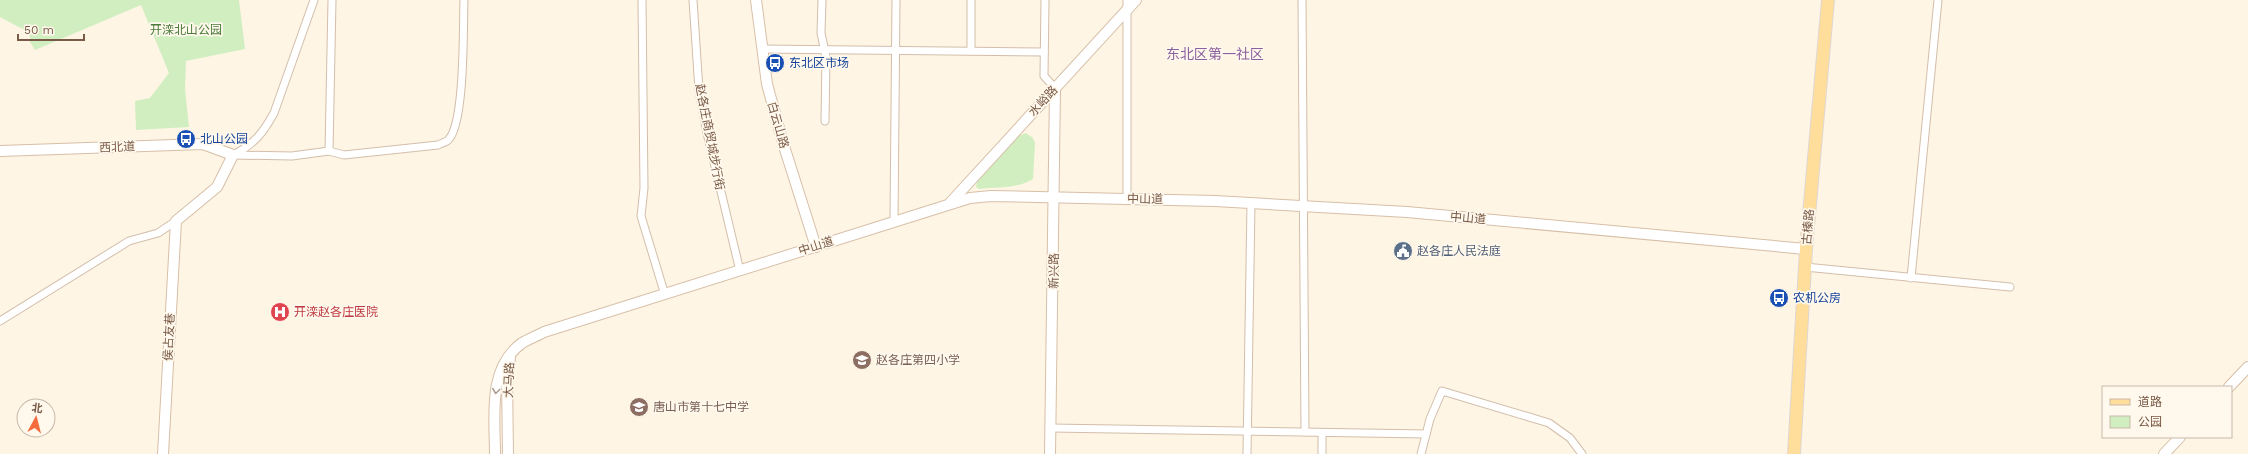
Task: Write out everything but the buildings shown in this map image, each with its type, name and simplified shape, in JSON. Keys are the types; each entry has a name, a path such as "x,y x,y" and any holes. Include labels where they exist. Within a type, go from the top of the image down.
{"main road":[{"name":"古榛路","path":"1794,454 1806,248 1828,0"}],"street":[{"path":"0,321 128,241 158,233 176,221 217,187 233,155 251,145 266,128 274,113 314,0"},
{"path":"329,151 332,0"},
{"path":"233,155 292,156 329,151 344,155 438,145 449,141 455,130 460,97 463,55 464,0"},
{"path":"642,0 644,188 641,216 665,295"},
{"name":"赵各庄商贸城步行街","path":"693,0 699,90 706,133 740,271"},
{"name":"白云山路","path":"756,0 767,84 781,136 816,247"},
{"path":"822,0 821,33 824,50 825,121"},
{"path":"894,220 896,0"},
{"path":"971,0 971,51"},
{"path":"1045,0 1044,76 1056,88"},
{"path":"1126,0 1127,199"},
{"name":"水峪路","path":"950,203 1136,0"},
{"path":"1302,0 1305,206 1305,432"},
{"path":"1911,278 1938,0"},
{"path":"762,49 1044,52"},
{"name":"新兴路","path":"1050,454 1056,88"},
{"name":"西北道","path":"0,151 203,144 233,155"},
{"name":"中山道","path":"510,356 521,344 544,332 816,247 894,220 970,198 991,196 1251,203 1407,212 1806,248"},
{"path":"1247,454 1251,203"},
{"name":"侯占友巷","path":"163,454 176,221"},
{"path":"1805,267 2010,287"},
{"name":"大马路","path":"495,454 495,397 497,380 503,366 510,356"},
{"name":"大马路","path":"508,454 507,377 510,356"},
{"path":"2230,386 2248,367"},
{"path":"1421,454 1430,419 1442,391 1549,423 1570,438 1582,454"},
{"path":"1051,428 1426,434"},
{"path":"1322,433 1322,454"},
{"path":"2164,454 2179,438"}],"green space":[{"name":"开滦北山公园","path":"0,0 239,0 245,49 186,61 185,89 189,127 136,130 135,101 150,98 169,73 141,5 35,50 30,42 30,33 0,17"},
{"path":"1026,133 1033,138 1035,143 1033,179 1007,187 979,189 976,187 977,181 1016,137"}],"place":[{"name":"东北区市场","path":"775,63"},
{"name":"北山公园","path":"186,139"},
{"name":"赵各庄人民法庭","path":"1403,251"},
{"name":"农机公房","path":"1779,298"},
{"name":"开滦赵各庄医院","path":"280,312"},
{"name":"赵各庄第四小学","path":"862,360"},
{"name":"唐山市第十七中学","path":"639,407"}],"district":[{"name":"东北区第一社区","path":"1215,54"}]}
